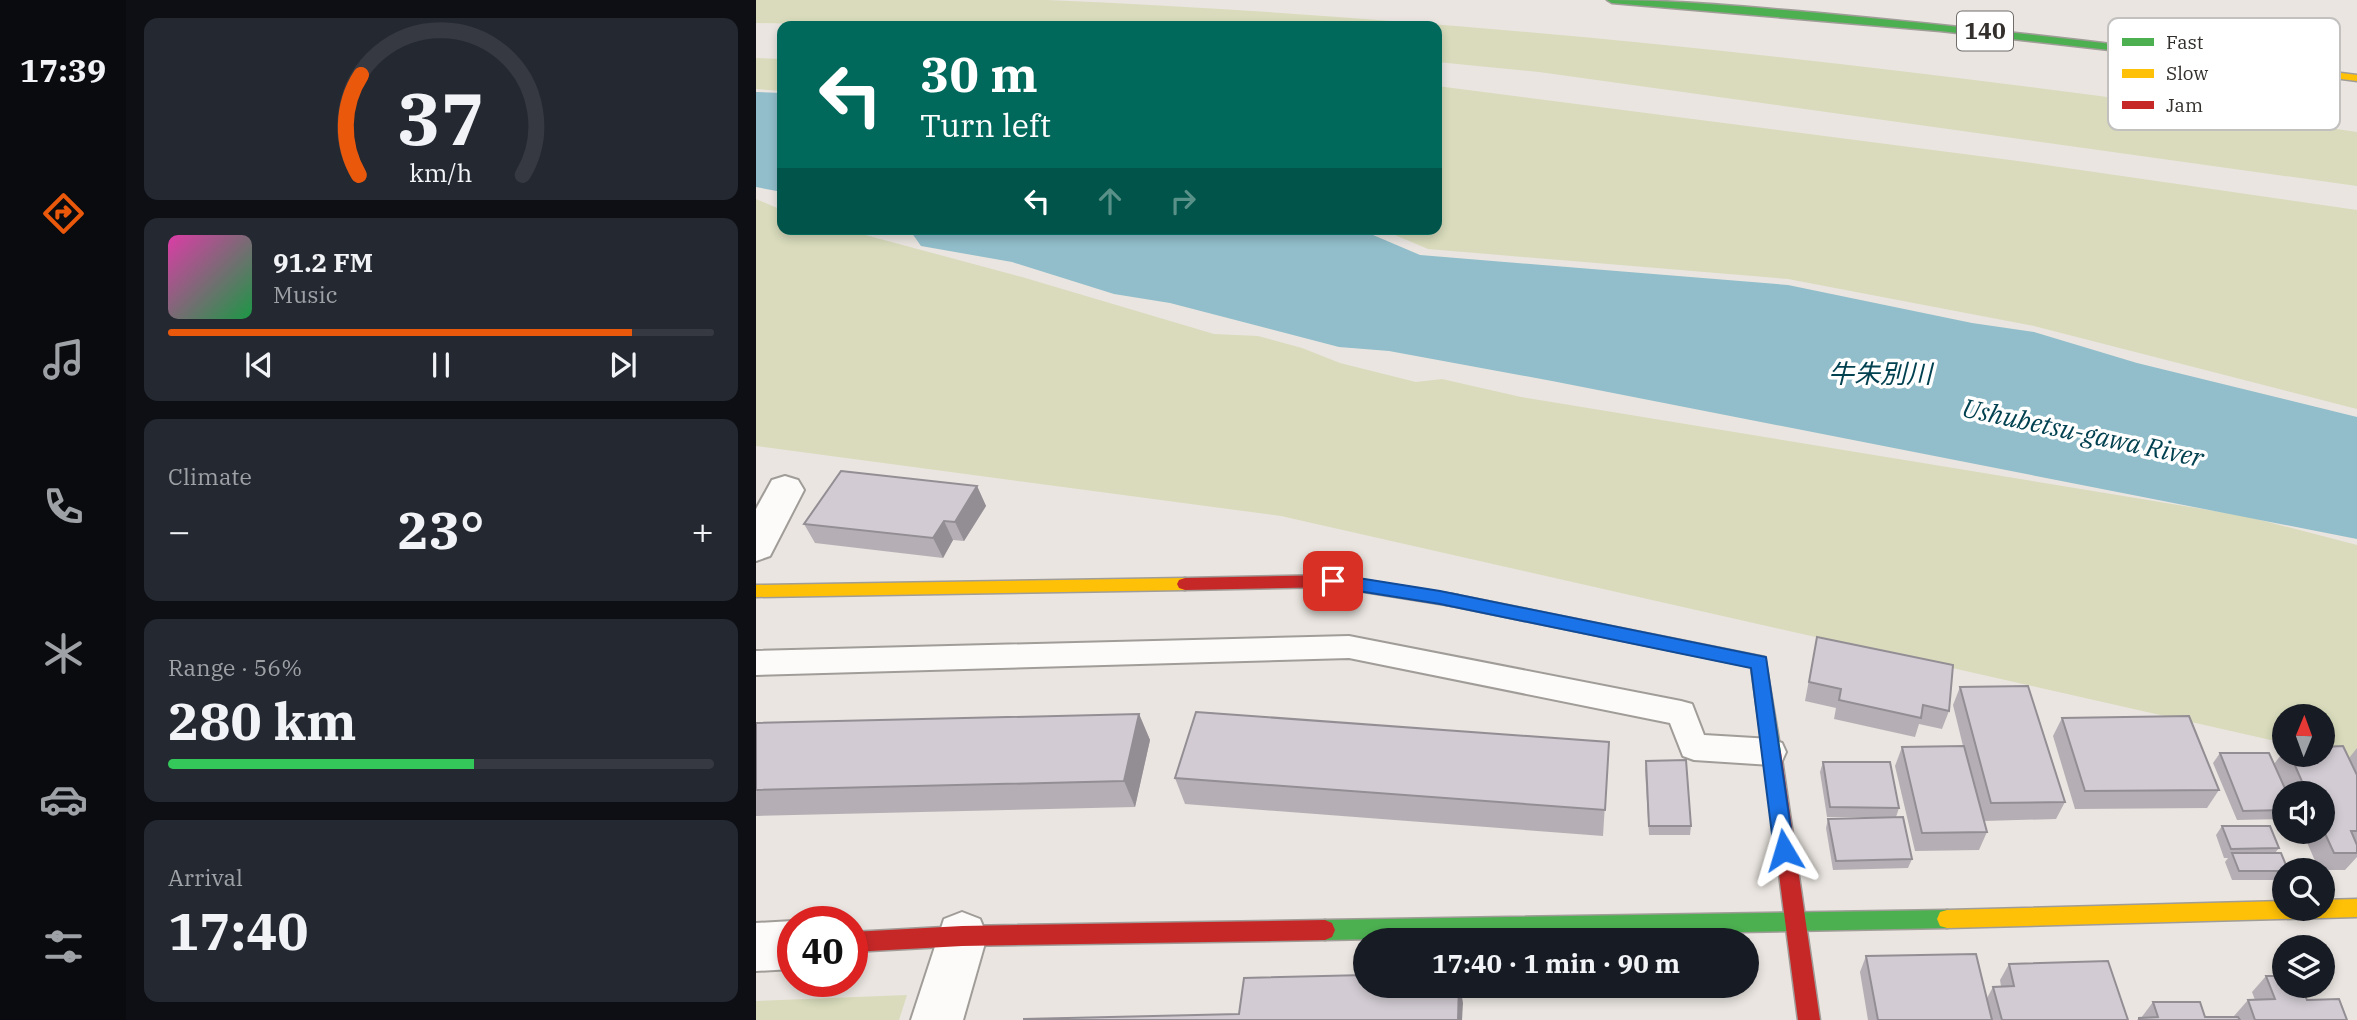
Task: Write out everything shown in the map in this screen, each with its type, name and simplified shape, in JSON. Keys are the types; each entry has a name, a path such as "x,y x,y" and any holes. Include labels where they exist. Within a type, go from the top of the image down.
{"street":[{"name":"140","path":"1612,0 1822,15 2108,46"},
{"path":"756,546 785,490"},
{"path":"756,591 1333,581 1697,648 1759,662 1809,1020"},
{"path":"868,941 962,936 1794,923 2357,908"},
{"path":"937,1020 962,936"},
{"path":"756,947 777,946"}],"lane":[{"path":"756,663 1349,647 1681,713 1694,747 1771,752"}],"green space":[{"path":"756,0 1047,0 1389,21 777,21 777,23 756,23"},
{"path":"1442,25 1704,49 2108,97 2108,130 2340,130 2357,132 2357,186 1539,72 1442,62"},
{"path":"756,58 777,59 777,91 756,89"},
{"path":"1442,87 2018,161 2357,210 2357,409 2034,326 1788,279 1428,249 1395,235 1442,235"},
{"path":"756,199 777,208 777,235 865,235 1022,277 1214,334 1258,336 1302,348 1340,363 1416,382 1442,379 1521,397 2245,516 2357,545 2357,759 2335,754 2335,704 2272,704 2272,740 1281,516 756,446"},
{"path":"907,995 899,1020 756,1020 756,1001"}],"water":[{"path":"756,92 777,93 777,191 756,187"},
{"name":"牛朱別川","path":"913,235 1373,235 1420,255 1788,285 1972,323 2034,332 2137,363 2357,417 2357,539 1552,381 1389,351 1339,347 1170,303 1114,294 1012,262 921,246"}],"building":[{"path":"841,471 977,486 955,522 944,521 933,538 804,524"},
{"path":"1817,637 1953,665 1949,711 1923,705 1921,718 1839,700 1841,689 1809,682"},
{"path":"2028,686 2065,802 1991,803 1960,687"},
{"path":"1196,712 1609,742 1605,810 1175,778"},
{"path":"1139,714 1124,781 756,790 756,723"},
{"path":"2189,716 2219,790 2085,791 2062,718"},
{"path":"1964,746 1987,832 1922,833 1902,747"},
{"path":"2335,746 2343,746 2357,775 2357,831 2351,831 2357,845 2357,853 2334,853 2330,844 2335,844 2335,781 2302,781 2296,767 2335,767"},
{"path":"2220,753 2269,753 2272,767 2275,767 2282,781 2272,781 2272,810 2243,811"},
{"path":"1686,760 1691,826 1649,826 1646,761"},
{"path":"1823,762 1890,762 1899,808 1830,807"},
{"path":"1903,817 1912,859 1836,861 1828,819"},
{"path":"2222,826 2270,826 2272,844 2277,844 2279,848 2231,849"},
{"path":"2232,853 2281,853 2283,858 2272,858 2272,871 2239,871"},
{"path":"1976,954 1992,1020 1878,1020 1866,956"},
{"path":"2108,961 2128,1020 2002,1020 1993,987 2014,986 2009,964"},
{"path":"1353,975 1353,998 1459,998 1458,1020 1024,1020 1239,1014 1244,978"},
{"path":"2266,976 2272,976 2272,991"},
{"path":"2339,999 2347,1020 2255,1020 2248,1000"},
{"path":"2153,1002 2200,1002 2205,1017 2238,1017 2240,1020 2139,1020 2158,1017"}],"traffic: fast":[{"path":"1612,0 1809,15 2108,47"},
{"path":"1452,600 1759,662 1772,752"},
{"path":"1325,930 1947,919"}],"traffic: slow":[{"path":"2340,76 2357,78"},
{"path":"756,591 1185,584"},
{"path":"1947,919 2357,908"}],"traffic: jam":[{"path":"1185,584 1333,581 1452,600"},
{"path":"1772,752 1809,1020"},
{"path":"868,941 962,936 1325,930"}],"route":[{"path":"1333,581 1440,598 1759,662 1784,850"}],"water label":[{"name":"Ushubetsu-gawa River","path":"2083,433"}]}
